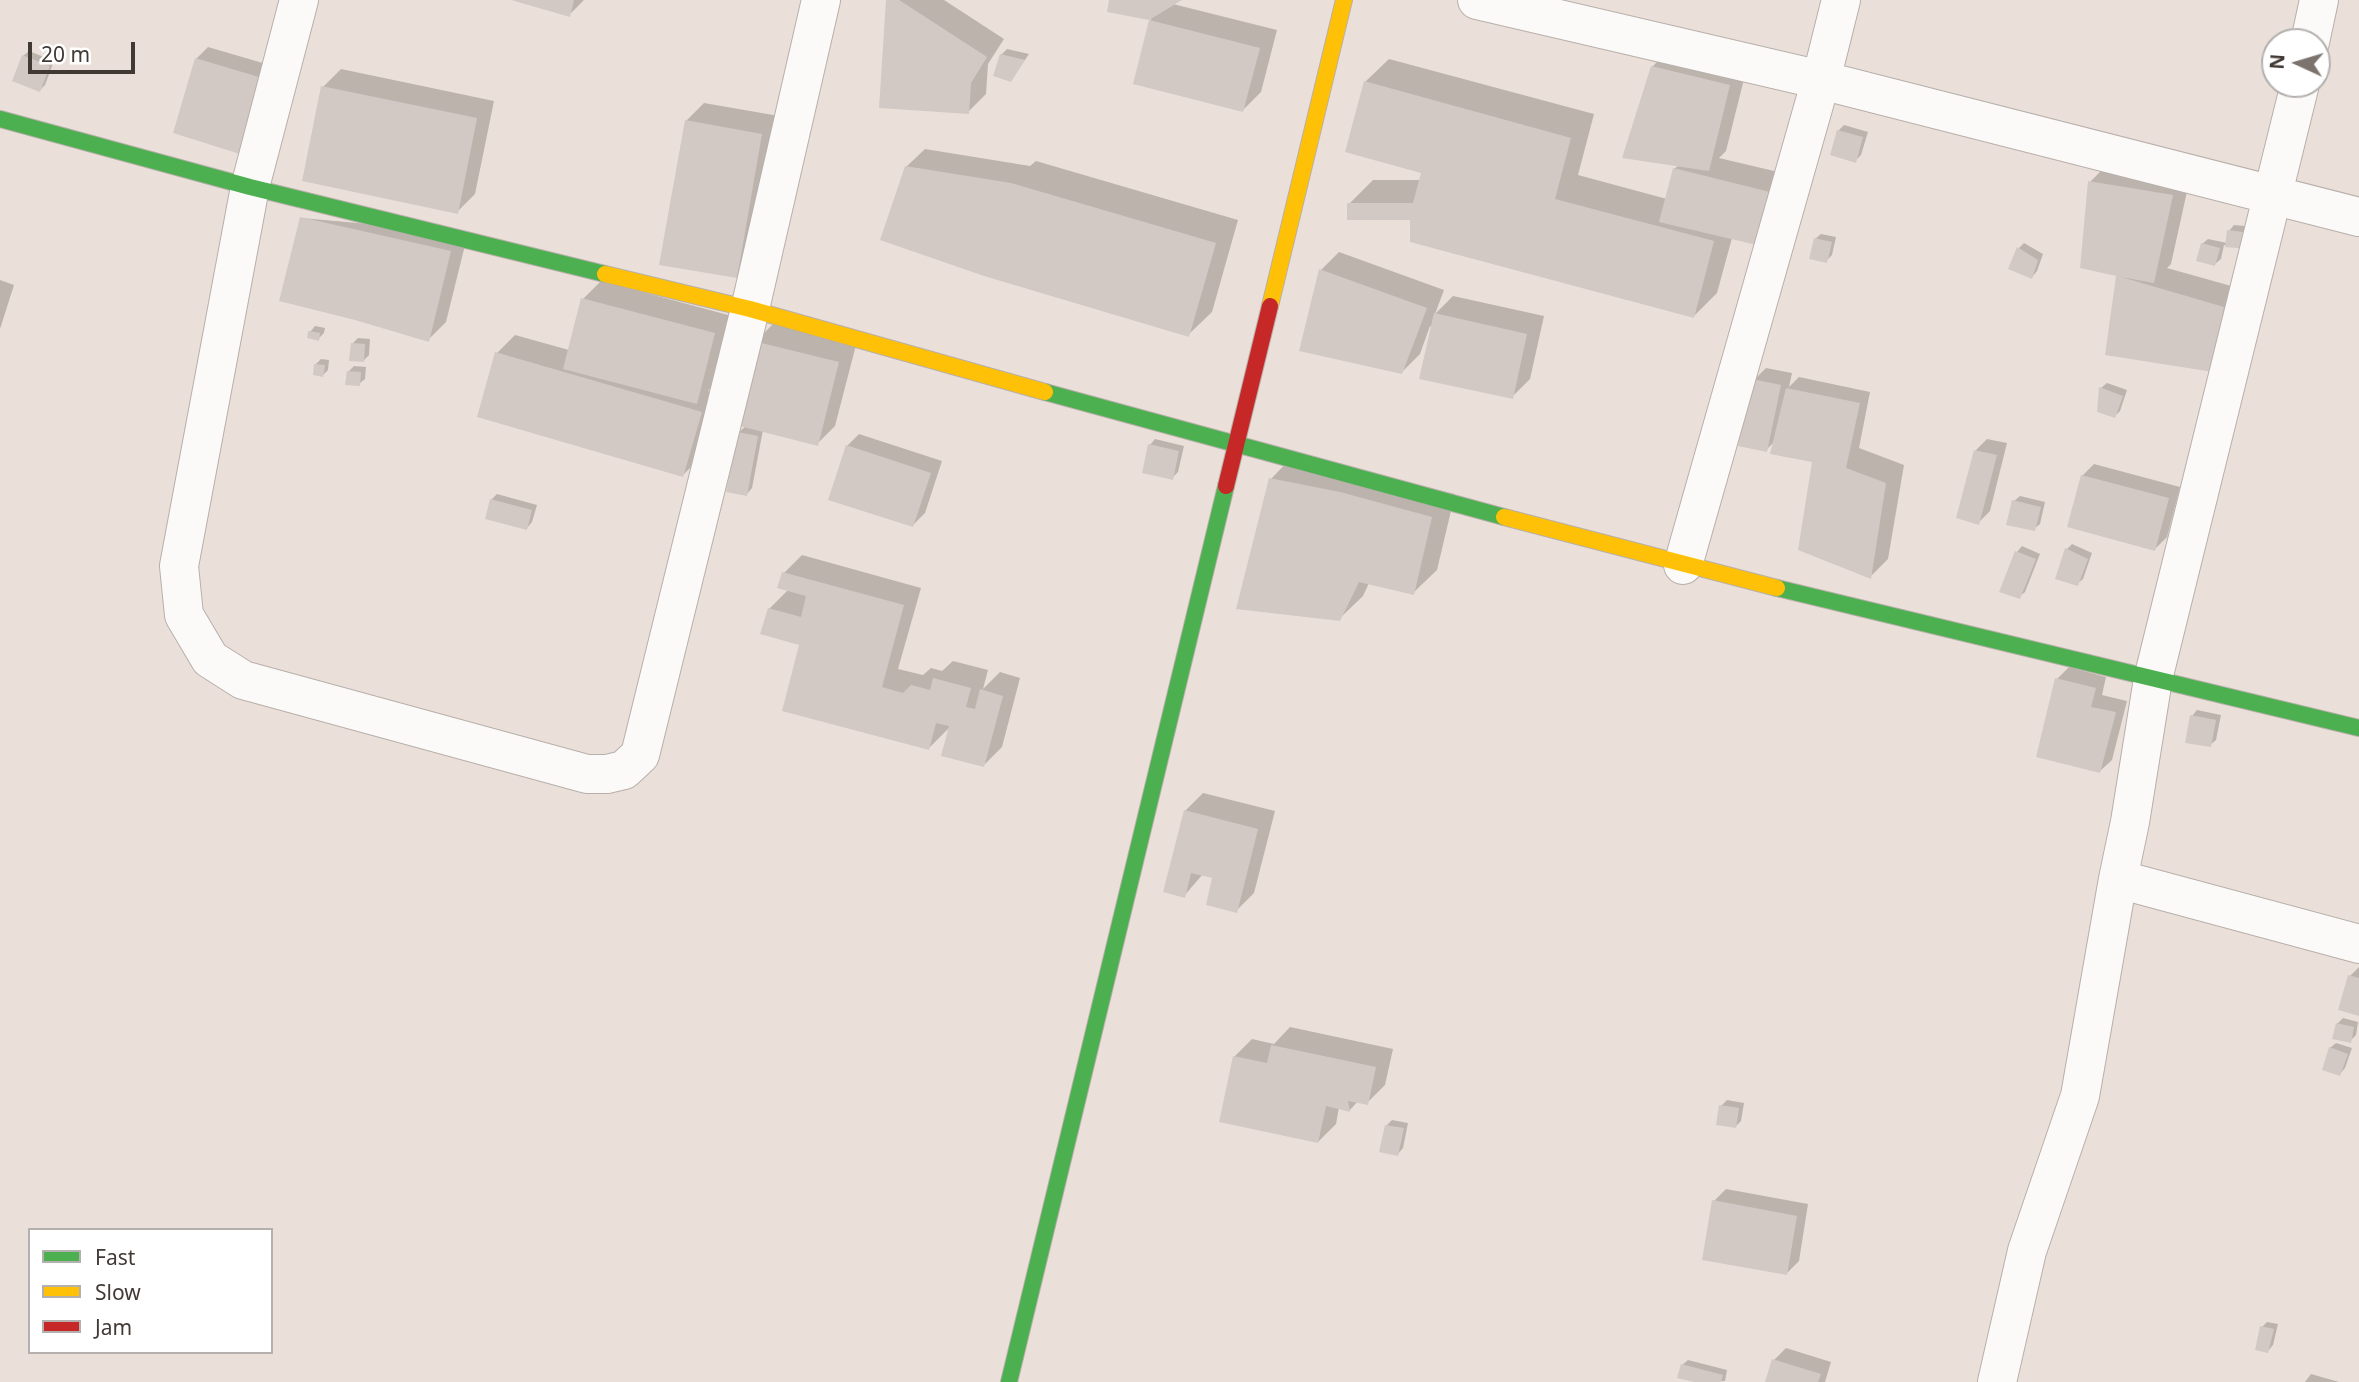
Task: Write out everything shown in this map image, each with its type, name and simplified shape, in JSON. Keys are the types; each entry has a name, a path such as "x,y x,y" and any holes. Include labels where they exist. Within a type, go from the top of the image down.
{"street":[{"path":"299,0 250,187 180,566 184,615 210,659 243,680 587,775 625,770 640,755 750,309 821,0"},
{"path":"1009,1382 1344,0"},
{"path":"1477,0 1821,80 2359,217"},
{"path":"1683,565 1821,80 1841,0"},
{"path":"2313,28 2319,0"},
{"path":"1997,1382 2027,1251 2080,1096 2153,679 2297,98"},
{"path":"0,119 250,187 750,309 1237,446 1683,565 2359,728"},
{"path":"2118,879 2359,944"}],"building":[{"path":"511,0 574,0 570,17"},
{"path":"886,0 899,0 987,57 971,83 969,114 879,108"},
{"path":"1109,0 1182,0 1149,20 1107,12"},
{"path":"1149,20 1260,48 1243,112 1133,84"},
{"path":"1000,54 1025,60 1011,82 993,76"},
{"path":"22,55 50,66 40,92 12,81"},
{"path":"195,58 262,78 240,154 173,133"},
{"path":"1651,66 1730,85 1709,171 1622,158"},
{"path":"1364,81 1571,138 1555,199 1714,241 1694,318 1410,242 1410,220 1347,220 1347,203 1413,203 1421,173 1345,152"},
{"path":"321,86 477,118 458,214 302,181"},
{"path":"685,120 762,134 737,278 659,265"},
{"path":"1837,130 1863,137 1856,163 1830,155"},
{"path":"905,166 1011,183 1216,243 1189,337 984,276 880,240"},
{"path":"1673,168 1774,193 1761,246 1659,222"},
{"path":"2088,181 2173,195 2154,283 2121,277 2224,307 2213,372 2105,355 2116,276 2080,268"},
{"path":"300,217 451,251 429,342 279,301"},
{"path":"2227,230 2250,233 2248,249 2225,247"},
{"path":"1814,238 1832,242 1827,263 1809,259"},
{"path":"2201,243 2220,248 2215,266 2196,261"},
{"path":"2017,247 2038,260 2032,279 2008,269"},
{"path":"1319,269 1427,308 1402,374 1299,351"},
{"path":"581,298 715,333 697,404 563,369"},
{"path":"1434,313 1527,334 1513,399 1419,379"},
{"path":"308,331 320,333 319,341 307,338"},
{"path":"753,341 839,362 818,446 732,424"},
{"path":"351,343 365,344 364,362 349,361"},
{"path":"495,352 702,412 683,477 477,417"},
{"path":"314,364 325,365 323,377 313,375"},
{"path":"347,371 361,372 360,386 345,385"},
{"path":"1752,379 1781,385 1767,452 1738,446"},
{"path":"2099,387 2123,396 2115,418 2097,412"},
{"path":"1786,388 1860,403 1846,468 1886,483 1871,579 1798,550 1812,462 1770,454"},
{"path":"737,432 758,436 747,496 726,492"},
{"path":"1148,444 1179,451 1173,480 1142,473"},
{"path":"846,445 931,473 913,527 828,500"},
{"path":"1974,450 1997,455 1979,525 1956,518"},
{"path":"2081,475 2169,498 2155,551 2067,527"},
{"path":"1269,478 1340,492 1432,517 1414,595 1359,582 1340,621 1236,609"},
{"path":"490,499 532,510 527,530 485,519"},
{"path":"2012,500 2041,507 2035,531 2006,525"},
{"path":"2065,548 2088,559 2078,586 2055,579"},
{"path":"2015,551 2036,559 2020,599 1999,592"},
{"path":"782,572 904,605 882,687 903,693 911,685 930,690 933,678 971,688 966,707 975,709 980,689 1003,696 984,767 941,756 949,726 936,723 929,750 782,711 799,645 760,634 768,608 801,617 806,596 777,588"},
{"path":"2055,678 2096,688 2091,707 2116,712 2100,773 2036,757"},
{"path":"2190,715 2216,720 2211,747 2185,743"},
{"path":"1184,810 1258,829 1237,913 1206,905 1212,878 1191,873 1185,898 1163,892"},
{"path":"2348,975 2359,978 2359,1016 2338,1010"},
{"path":"2336,1023 2354,1027 2351,1043 2332,1039"},
{"path":"1271,1045 1376,1067 1368,1105 1348,1101 1350,1112 1326,1106 1318,1143 1219,1122 1233,1056 1267,1063"},
{"path":"2329,1047 2348,1054 2340,1076 2322,1070"},
{"path":"1719,1105 1739,1108 1736,1128 1716,1125"},
{"path":"1385,1125 1404,1128 1398,1156 1379,1152"},
{"path":"1712,1200 1797,1216 1787,1275 1702,1260"},
{"path":"2260,1326 2274,1329 2268,1353 2255,1350"},
{"path":"1772,1359 1821,1374 1818,1382 1765,1382"},
{"path":"1681,1364 1723,1375 1721,1382 1694,1382 1677,1378"}],"traffic: fast":[{"path":"0,119 250,187 605,274"},
{"path":"1045,392 1504,517"},
{"path":"1009,1382 1226,486"},
{"path":"1777,588 2359,728"}],"traffic: slow":[{"path":"1270,306 1344,0"},
{"path":"605,274 750,309 1045,392"},
{"path":"1504,517 1777,588"}],"traffic: jam":[{"path":"1226,486 1270,306"}]}
